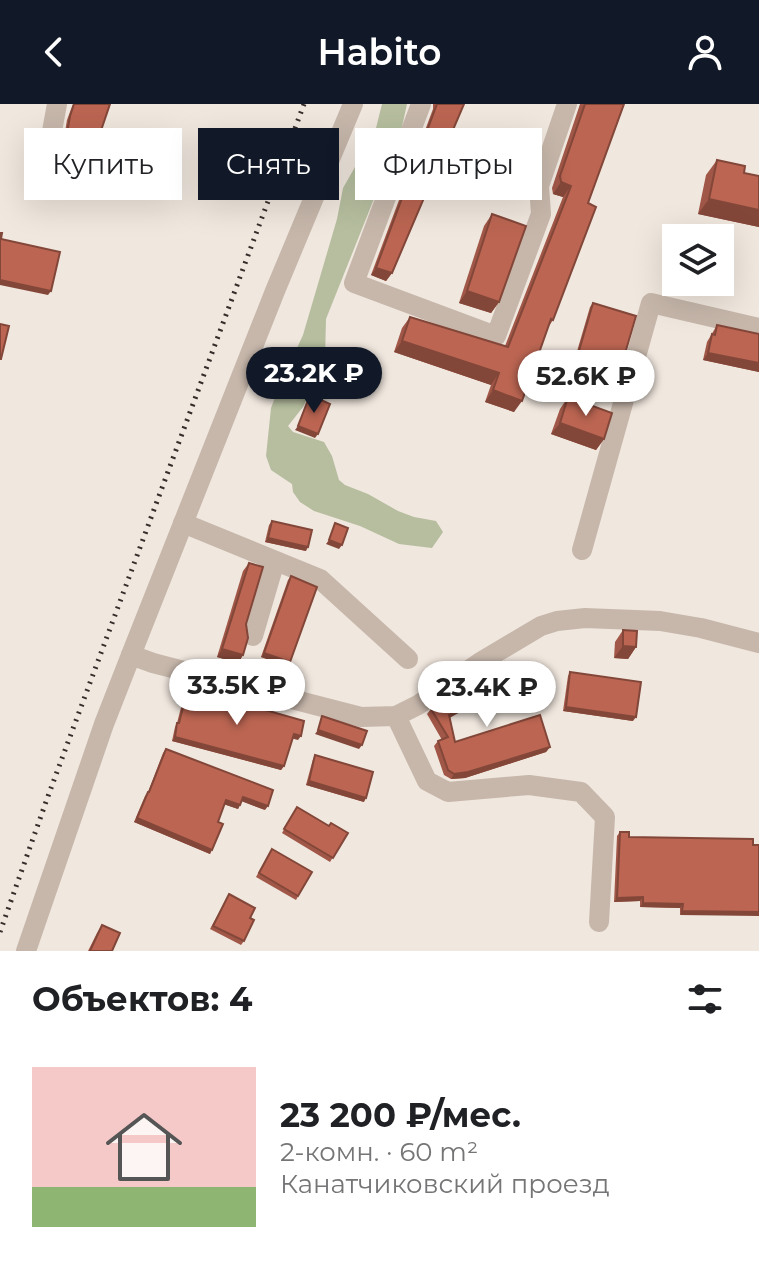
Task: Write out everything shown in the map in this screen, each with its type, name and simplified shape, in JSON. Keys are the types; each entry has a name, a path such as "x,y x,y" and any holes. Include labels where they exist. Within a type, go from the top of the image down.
{"street":[{"path":"53,128 57,104"},
{"path":"26,951 104,724 275,291 353,104"},
{"path":"421,104 354,283 496,336 541,214 539,186 567,104"},
{"path":"582,550 651,303 759,328"},
{"path":"183,523 320,579 408,659"},
{"path":"253,636 275,561"},
{"path":"131,655 361,717 396,716 541,626 557,621 585,618 660,621 759,643"},
{"path":"396,716 427,781 448,792 529,785 581,792 605,817 599,922"}],"green space":[{"path":"382,104 407,104 402,128 376,128"},
{"path":"355,167 355,200 373,200 326,319 325,358 303,407 288,426 293,432 324,442 339,480 345,485 398,511 436,521 443,532 432,548 399,544 360,526 314,511 300,502 292,484 271,470 266,456 271,408 303,335 343,188"}],"building":[{"path":"74,104 110,104 102,128 68,128"},
{"path":"437,104 464,104 454,128 428,128"},
{"path":"585,104 624,104 588,203 596,207 522,401 493,390 499,373 402,341 410,317 508,347 571,186 561,182 560,176"},
{"path":"717,160 745,166 744,173 759,176 759,210 709,199"},
{"path":"401,200 423,200 392,273 376,268"},
{"path":"492,214 526,226 499,302 467,291"},
{"path":"0,233 1,239 60,252 51,291 0,280"},
{"path":"593,303 636,316 619,374 608,371 607,377 584,370 586,364 576,361"},
{"path":"0,324 9,326 1,359 0,359"},
{"path":"717,325 759,334 759,363 708,353"},
{"path":"310,395 330,404 318,434 298,426"},
{"path":"568,397 612,413 604,439 560,423"},
{"path":"272,521 312,530 308,547 268,538"},
{"path":"335,523 348,528 342,545 329,540"},
{"path":"249,563 263,567 246,624 248,638 243,655 222,649"},
{"path":"291,576 317,587 290,662 264,653"},
{"path":"623,630 637,631 636,647 623,646"},
{"path":"504,662 514,679 449,715 455,742 540,715 550,747 454,774 448,770 438,741 448,737 431,709"},
{"path":"570,672 641,682 636,717 566,707"},
{"path":"188,688 304,721 301,736 294,734 284,766 175,737"},
{"path":"322,716 367,731 362,745 318,730"},
{"path":"166,749 273,790 268,806 243,797 240,805 226,800 218,822 223,824 212,850 137,818"},
{"path":"315,755 373,772 366,798 309,781"},
{"path":"297,807 348,833 333,858 284,829"},
{"path":"620,832 629,832 629,837 753,839 753,845 759,845 759,912 682,911 683,904 643,903 643,897 617,898"},
{"path":"272,849 312,872 298,896 259,873"},
{"path":"229,894 255,908 250,918 254,920 244,941 213,926"},
{"path":"102,925 120,933 112,951 90,951"}],"railway":[{"path":"0,932 304,104"}]}
